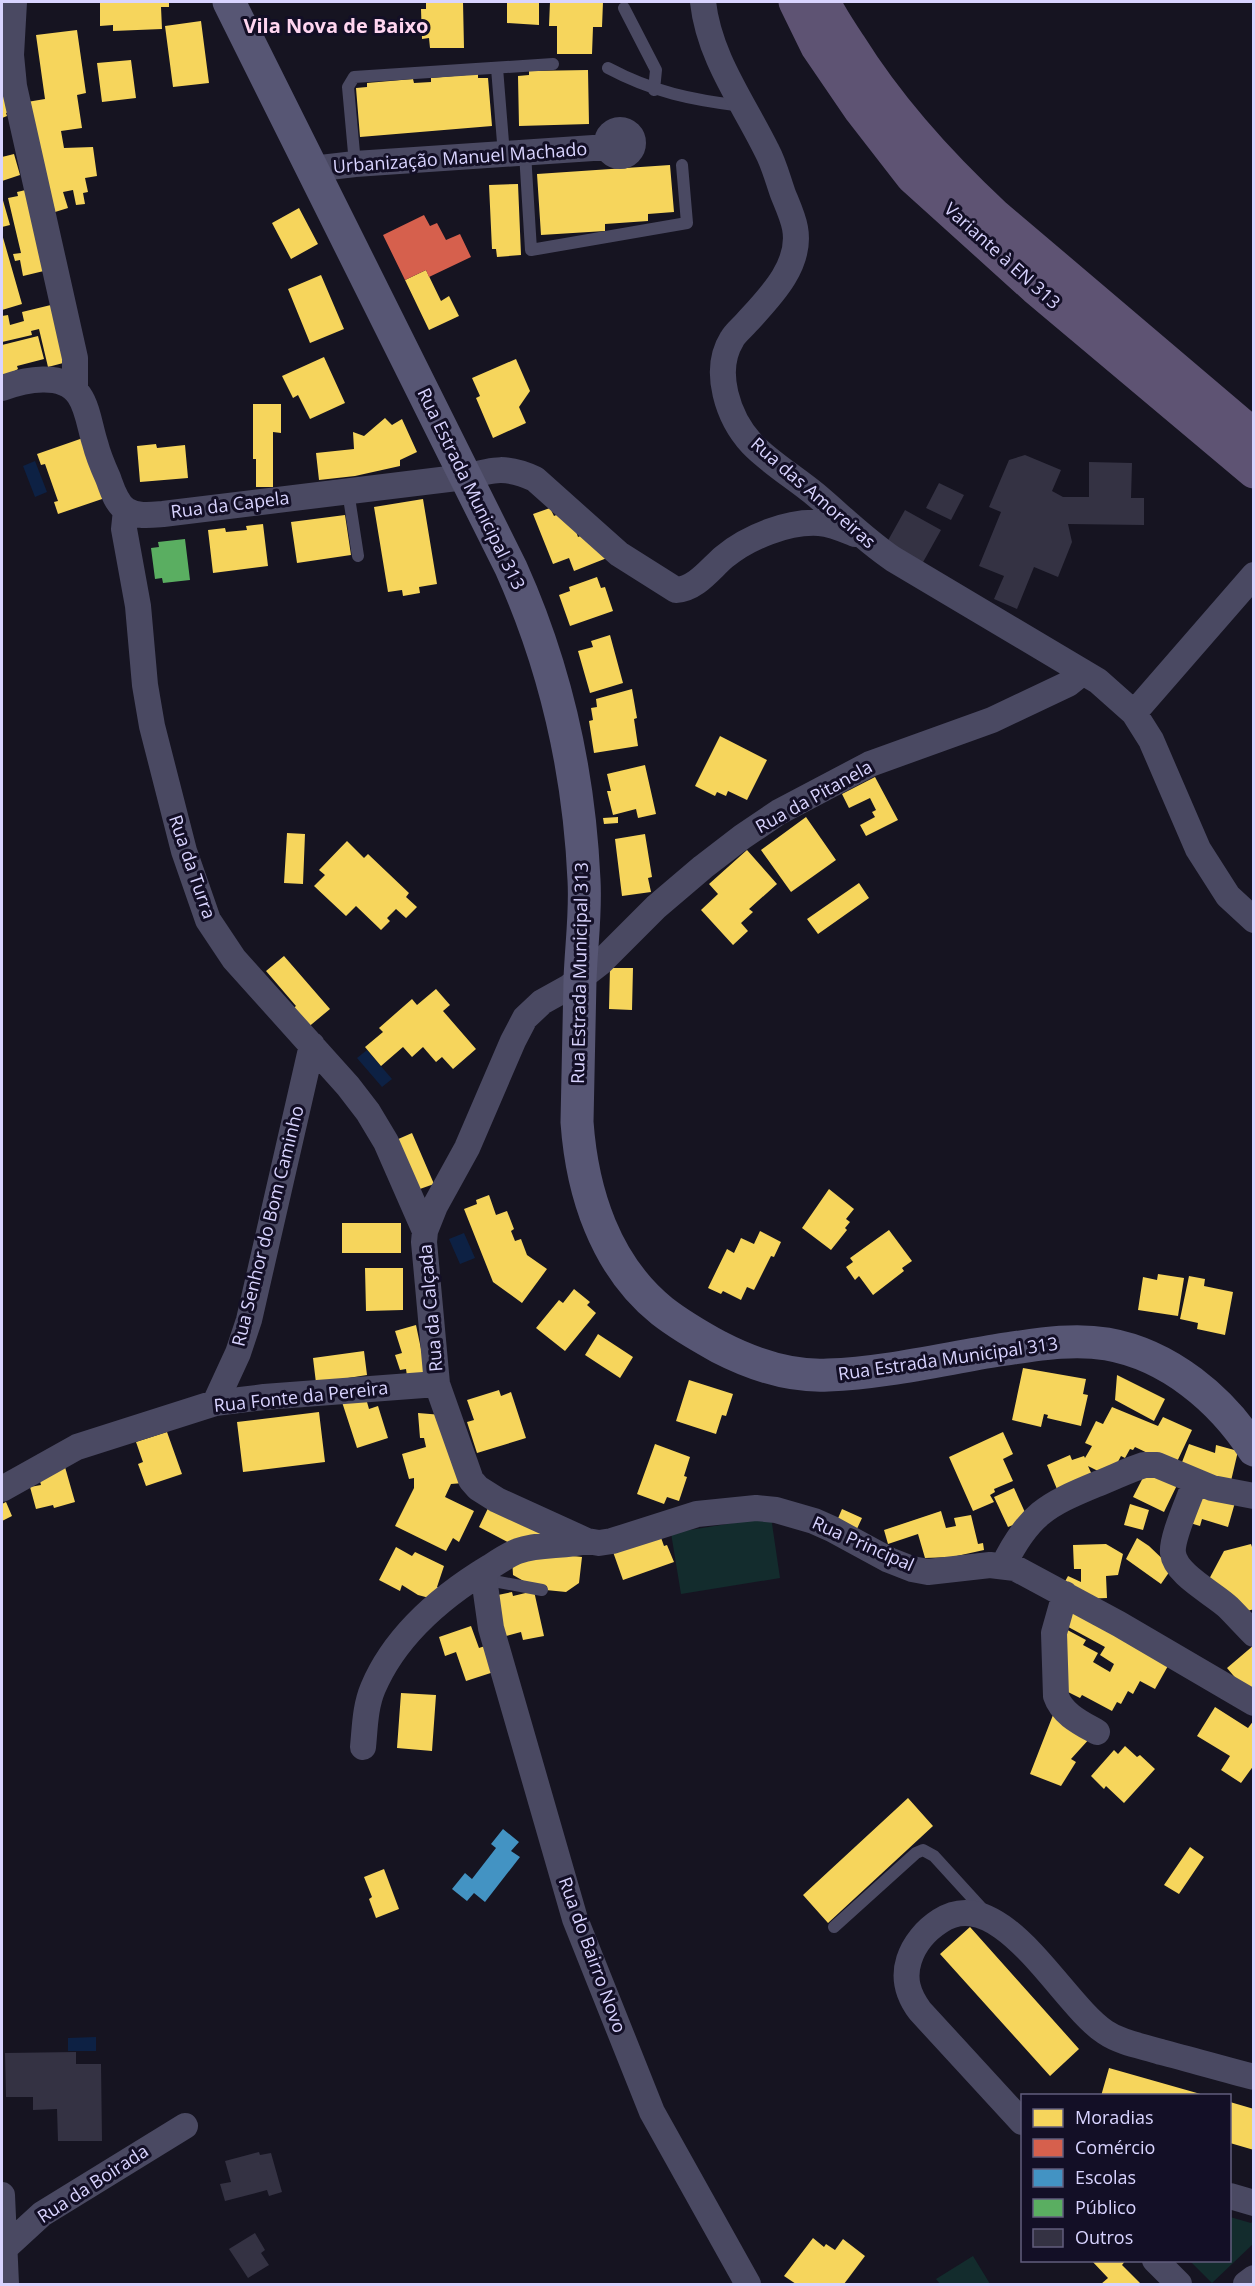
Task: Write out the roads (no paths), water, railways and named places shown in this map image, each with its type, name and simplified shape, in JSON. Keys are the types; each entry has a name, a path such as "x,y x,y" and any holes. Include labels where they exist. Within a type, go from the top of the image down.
{"main road":[{"name":"Rua Estrada Municipal 313","path":"229,2 530,610 562,712 575,784 585,882 585,920 580,978 577,1122 579,1152 588,1194 602,1231 621,1265 660,1310 690,1331 736,1356 790,1373 819,1376 853,1373 1040,1344 1075,1341 1108,1344 1160,1362 1183,1375 1202,1390 1237,1425 1254,1450"},
{"name":"Variante à EN 313","path":"795,2 818,47 860,110 912,177 1035,288 1254,472"},
{"name":"Variante à EN 313","path":"824,2 863,65 915,134 955,177 995,215 1254,435"}],"street":[{"path":"14,2 11,55 14,86 75,358 75,390"},
{"name":"Rua das Amoreiras","path":"703,2 705,19 714,48 772,162 795,229 795,248 786,274 771,295 732,339 723,362 724,386 731,412 752,444 815,494 863,537 893,559 1098,681 1134,713 1151,740 1198,849 1228,896 1254,920"},
{"name":"Urbanização Manuel Machado","path":"312,169 608,147"},
{"path":"2,388 15,383 51,380 66,384 75,390 82,399 97,450 115,495 126,510"},
{"name":"Rua da Capela","path":"126,510 136,514 151,515 465,477 506,469 519,471 535,478 618,554 676,590 687,588 699,580 735,548 782,529 808,523 820,523 863,537"},
{"name":"Rua da Turra","path":"126,510 124,529 138,606 145,685 152,726 178,831 208,920 234,959 312,1045 358,1099 377,1126 425,1231"},
{"path":"1134,713 1254,574"},
{"name":"Rua da Pitanela","path":"580,978 616,948 656,907 742,837 779,812 870,764 992,720 1068,684 1083,672"},
{"name":"Rua da Calçada","path":"580,978 536,1007 521,1025 471,1139 438,1200 425,1231 424,1254 437,1384 471,1480 478,1488 497,1500 586,1541"},
{"name":"Rua Senhor do Bom Caminho","path":"215,1403 249,1320 312,1045"},
{"name":"Rua Fonte da Pereira","path":"2,1490 77,1447 215,1403 437,1384"},
{"path":"1003,1566 1014,1544 1032,1520 1048,1506 1148,1464 1157,1465 1196,1482 1230,1493 1254,1496"},
{"path":"1196,1482 1175,1540 1174,1560 1185,1574 1224,1603 1254,1634"},
{"name":"Rua Principal","path":"363,1747 372,1690 392,1654 435,1606 461,1585 483,1575 506,1557 526,1548 586,1541 599,1543 612,1541 697,1514 756,1508 776,1510 814,1521 889,1560 912,1569 928,1572 1003,1566 1015,1568 1065,1593 1254,1703"},
{"name":"Rua do Bairro Novo","path":"483,1575 491,1628 575,1919 652,2112 748,2284"},
{"path":"1065,1593 1054,1633 1056,1696 1065,1712 1097,1732"},
{"path":"1021,2120 920,2011 910,1995 906,1971 911,1954 920,1939 936,1924 951,1916 974,1912 991,1918 1008,1930 1102,2031 1136,2045 1254,2077"},
{"name":"Rua da Boirada","path":"5,2248 42,2214 185,2126"},
{"path":"2,2195 6,2284"},
{"path":"1231,2196 1254,2204"},
{"path":"1157,2262 1179,2284"},
{"path":"1246,2284 1254,2278"}],"lane":[{"path":"624,8 656,70 654,90"},
{"path":"355,164 348,87 354,77 553,64"},
{"path":"497,68 531,250 687,223 682,165"},
{"path":"608,68 633,82 654,90 706,102 742,106"},
{"path":"348,491 358,556"},
{"path":"483,1575 542,1590"},
{"path":"834,1927 916,1853 923,1850 938,1859 991,1918"}],"water":[{"path":"35,461 47,492 35,497 23,466"},
{"path":"367,1050 392,1079 382,1087 357,1058"},
{"path":"464,1233 475,1258 460,1264 449,1239"},
{"path":"96,2037 96,2051 68,2051 68,2038"}],"district":[{"name":"Vila Nova de Baixo","path":"336,26"}]}
